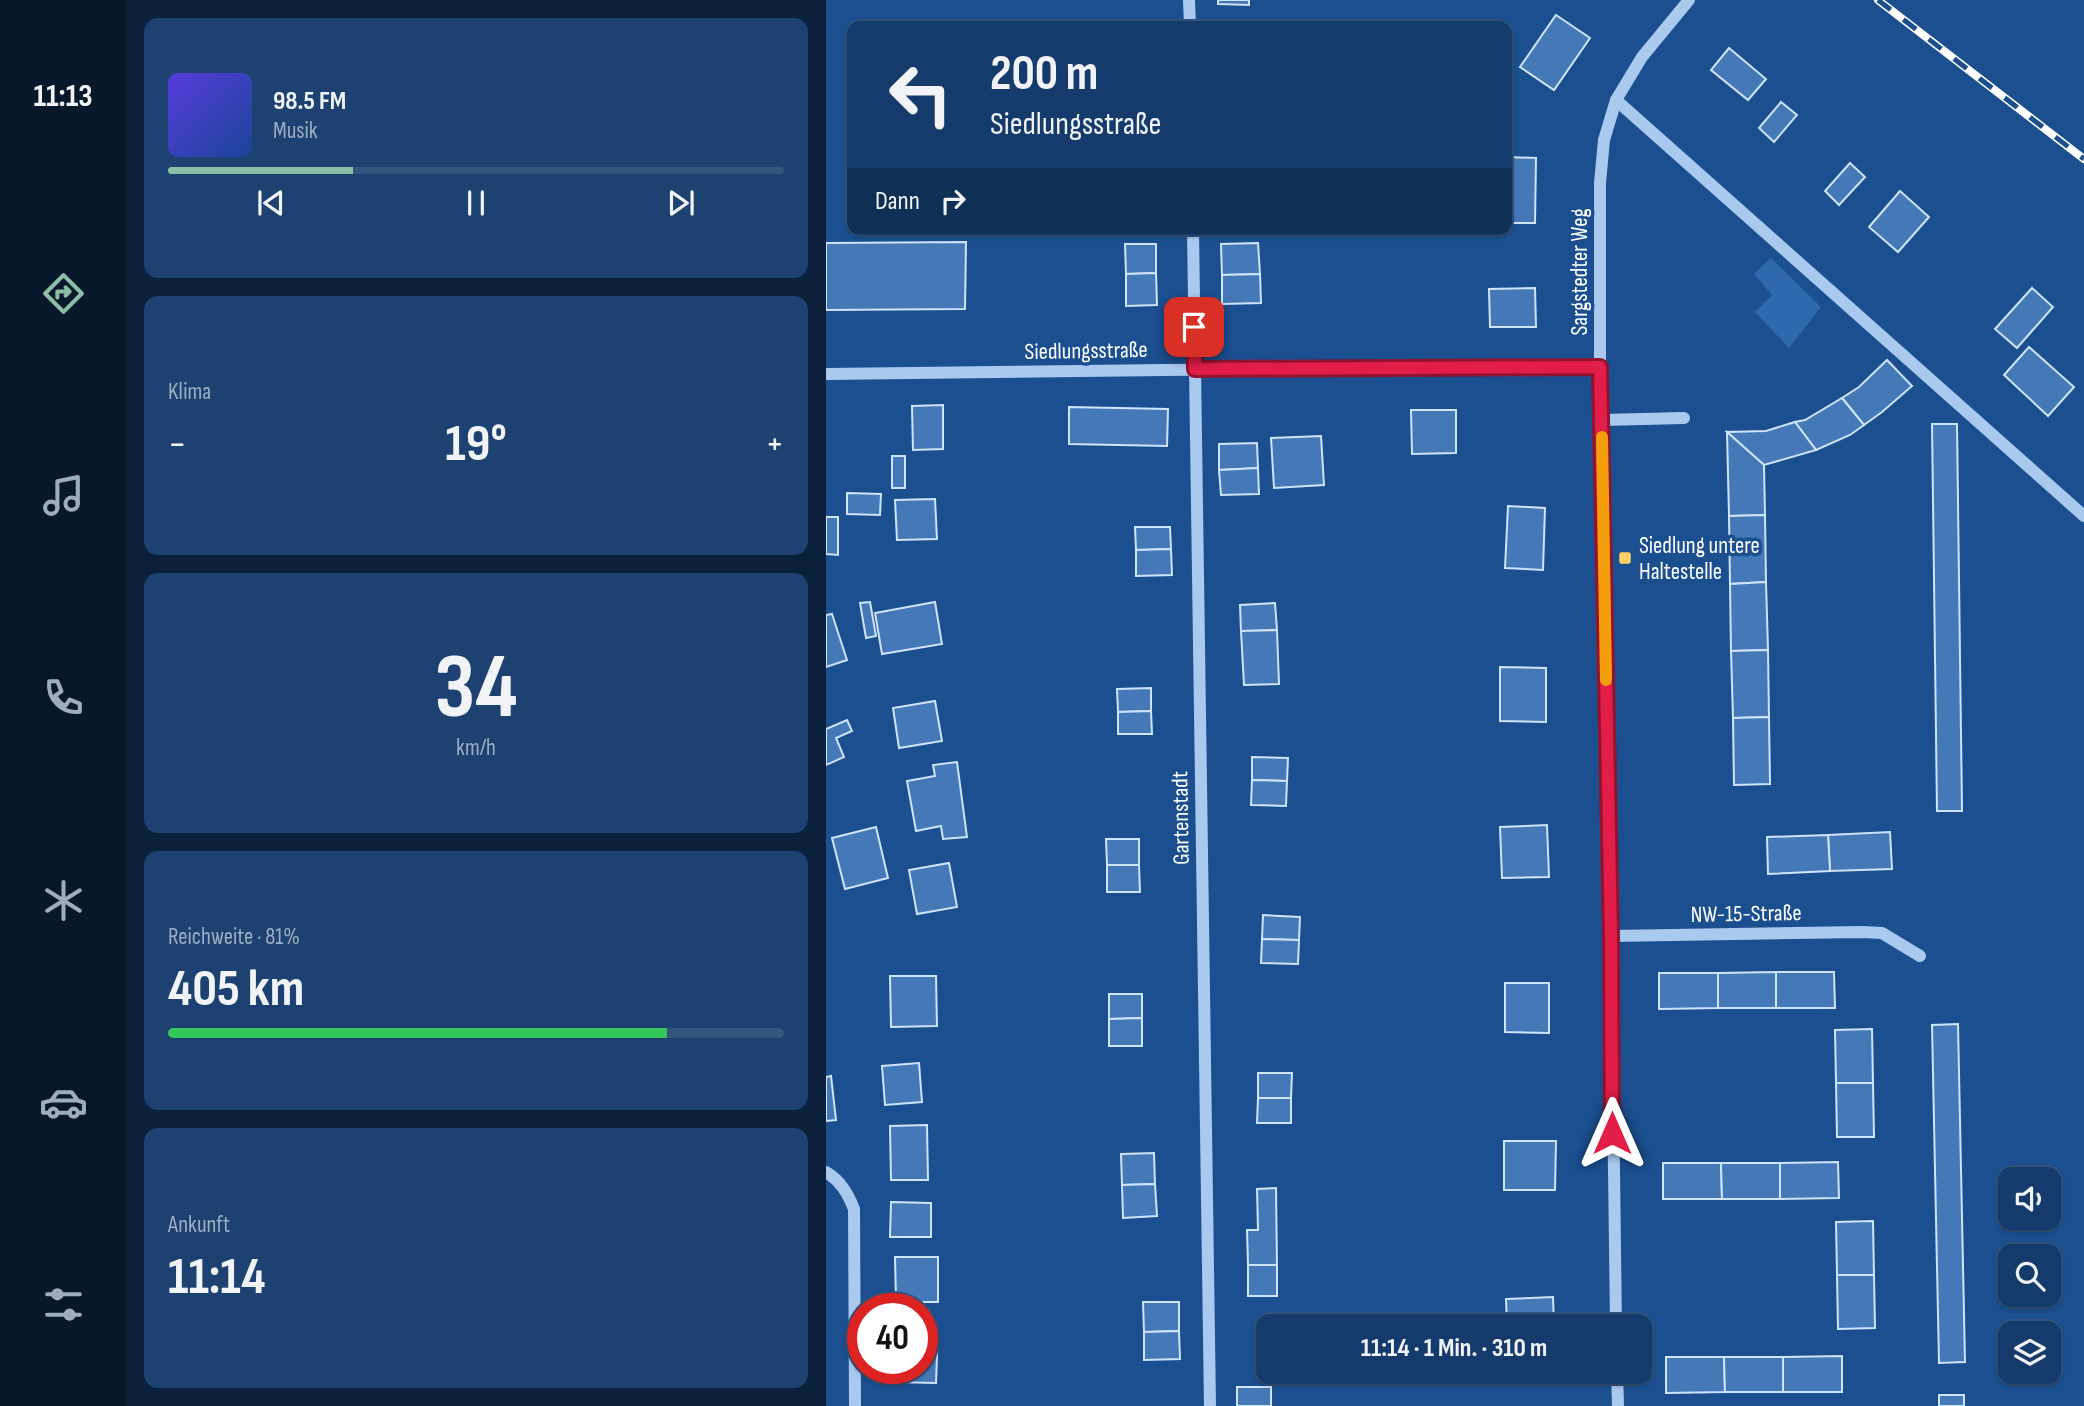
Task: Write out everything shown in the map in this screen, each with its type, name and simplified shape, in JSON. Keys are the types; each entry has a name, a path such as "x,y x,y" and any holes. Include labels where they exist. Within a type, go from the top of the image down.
{"street":[{"path":"1189,0 1190,21"},
{"name":"Sargstedter Weg","path":"1616,1314 1600,367 1600,183 1604,140 1616,100 1642,57 1689,0"},
{"path":"1616,100 2084,516"},
{"name":"Gartenstadt","path":"1193,235 1210,1406"},
{"name":"Siedlungsstraße","path":"826,374 1600,367"},
{"path":"1602,420 1684,418"},
{"name":"NW-15-Straße","path":"1611,936 1882,933 1920,956"},
{"path":"826,1172 847,1192 854,1209 855,1406"},
{"path":"1617,1384 1618,1406"}],"shaded area":[{"path":"1771,258 1821,307 1789,348 1755,312 1772,295 1754,274"}],"building":[{"path":"1218,0 1249,0 1249,5 1218,4"},
{"path":"1556,15 1590,38 1554,90 1520,67"},
{"path":"1729,48 1766,79 1748,100 1711,70"},
{"path":"1781,102 1797,115 1774,142 1759,128"},
{"path":"1512,157 1536,158 1535,223 1512,223"},
{"path":"1850,163 1865,177 1839,205 1825,191"},
{"path":"1900,191 1929,217 1898,252 1869,227"},
{"path":"966,242 965,309 826,310 826,243"},
{"path":"1258,243 1260,274 1222,275 1221,244"},
{"path":"1125,244 1156,244 1156,273 1126,274"},
{"path":"1156,273 1157,305 1126,306 1126,274"},
{"path":"1260,274 1261,303 1222,304 1222,275"},
{"path":"1535,288 1536,327 1490,327 1489,289"},
{"path":"2032,288 2053,307 2017,348 1995,329"},
{"path":"2029,347 2074,387 2048,416 2004,375"},
{"path":"1887,360 1912,386 1864,425 1842,398 1859,387"},
{"path":"1842,398 1864,425 1850,435 1816,450 1795,422 1805,420"},
{"path":"943,405 943,449 913,450 912,406"},
{"path":"1069,407 1168,409 1167,446 1069,444"},
{"path":"1411,410 1456,410 1456,453 1412,454"},
{"path":"1795,422 1816,450 1764,465 1727,432 1766,431"},
{"path":"1932,424 1957,424 1962,811 1937,811"},
{"path":"1727,432 1764,465 1765,515 1729,516"},
{"path":"1321,436 1324,485 1274,488 1271,438"},
{"path":"1257,443 1258,468 1219,470 1219,444"},
{"path":"892,456 905,456 905,488 892,488"},
{"path":"1258,468 1259,494 1221,495 1219,470"},
{"path":"847,493 881,494 880,515 847,514"},
{"path":"935,499 937,539 897,540 895,500"},
{"path":"1508,506 1545,508 1543,570 1505,568"},
{"path":"1765,515 1766,582 1730,584 1729,516"},
{"path":"826,517 838,517 838,555 826,554"},
{"path":"1135,527 1170,527 1171,549 1136,550"},
{"path":"1171,549 1172,575 1136,576 1136,550"},
{"path":"1766,582 1768,650 1731,651 1730,584"},
{"path":"870,602 876,636 866,638 860,603"},
{"path":"935,602 942,644 882,654 875,613"},
{"path":"1275,603 1277,630 1241,631 1240,605"},
{"path":"832,614 847,660 826,667 826,615"},
{"path":"1277,630 1279,684 1244,685 1241,631"},
{"path":"1768,650 1769,717 1733,718 1731,651"},
{"path":"1500,667 1546,668 1546,722 1500,721"},
{"path":"1151,688 1151,711 1118,712 1117,689"},
{"path":"935,701 942,741 899,748 893,708"},
{"path":"1151,711 1152,734 1118,734 1118,712"},
{"path":"1769,717 1770,784 1734,785 1733,718"},
{"path":"847,720 852,731 836,738 844,757 826,765 826,729"},
{"path":"1252,757 1288,758 1287,781 1252,780"},
{"path":"957,762 967,837 943,839 941,826 916,831 907,781 935,776 933,765"},
{"path":"1252,780 1287,781 1286,806 1251,805"},
{"path":"1547,825 1549,877 1502,878 1500,827"},
{"path":"876,827 888,878 845,889 832,838"},
{"path":"1890,832 1892,869 1830,871 1828,835"},
{"path":"1828,835 1830,871 1768,874 1767,837"},
{"path":"1106,839 1139,839 1139,865 1107,865"},
{"path":"949,863 957,907 917,914 909,870"},
{"path":"1107,865 1139,865 1140,892 1107,892"},
{"path":"1263,915 1300,917 1299,940 1262,939"},
{"path":"1262,939 1299,940 1298,964 1261,963"},
{"path":"1776,972 1776,1008 1718,1008 1718,973"},
{"path":"1776,972 1834,972 1835,1008 1776,1008"},
{"path":"1659,973 1718,973 1718,1008 1659,1009"},
{"path":"890,976 936,976 937,1026 891,1027"},
{"path":"1505,983 1549,983 1549,1033 1505,1032"},
{"path":"1109,994 1142,994 1142,1018 1109,1019"},
{"path":"1142,1018 1142,1046 1109,1046 1109,1019"},
{"path":"1958,1024 1965,1362 1939,1363 1932,1025"},
{"path":"1872,1029 1873,1083 1836,1083 1835,1030"},
{"path":"919,1063 922,1102 885,1105 882,1066"},
{"path":"1258,1073 1292,1073 1291,1098 1258,1098"},
{"path":"831,1076 836,1120 826,1121 826,1077"},
{"path":"1836,1083 1873,1083 1874,1137 1837,1137"},
{"path":"1258,1098 1291,1098 1291,1123 1257,1123"},
{"path":"927,1125 928,1180 891,1180 890,1126"},
{"path":"1504,1141 1556,1141 1555,1190 1504,1190"},
{"path":"1154,1153 1155,1184 1122,1185 1121,1154"},
{"path":"1838,1162 1839,1198 1780,1199 1780,1163"},
{"path":"1663,1163 1721,1163 1722,1199 1663,1199"},
{"path":"1721,1163 1780,1163 1780,1199 1722,1199"},
{"path":"1155,1184 1157,1216 1123,1218 1122,1185"},
{"path":"1276,1188 1277,1265 1248,1265 1247,1230 1258,1230 1257,1189"},
{"path":"891,1202 931,1203 931,1237 890,1237"},
{"path":"1873,1221 1874,1275 1837,1275 1836,1222"},
{"path":"895,1257 938,1257 938,1293 896,1293"},
{"path":"1248,1265 1277,1265 1277,1296 1248,1296"},
{"path":"1837,1275 1874,1275 1875,1328 1838,1329"},
{"path":"1553,1297 1554,1314 1507,1314 1506,1299"},
{"path":"1143,1302 1179,1302 1179,1331 1144,1332"},
{"path":"1179,1331 1180,1359 1144,1360 1144,1332"},
{"path":"1842,1356 1842,1392 1783,1392 1783,1357"},
{"path":"1666,1357 1724,1357 1725,1392 1666,1393"},
{"path":"1724,1357 1783,1357 1783,1392 1725,1392"},
{"path":"1237,1387 1271,1387 1271,1406 1237,1406"},
{"path":"1939,1395 1964,1395 1964,1406 1939,1406"}],"railway":[{"path":"1878,0 2084,159"}],"slow traffic":[{"path":"1602,437 1606,680"}],"place":[{"name":"Siedlung untere Haltestelle","path":"1625,558"}],"route":[{"path":"1194,327 1195,369 1577,365 1600,367 1612,1133"}]}
